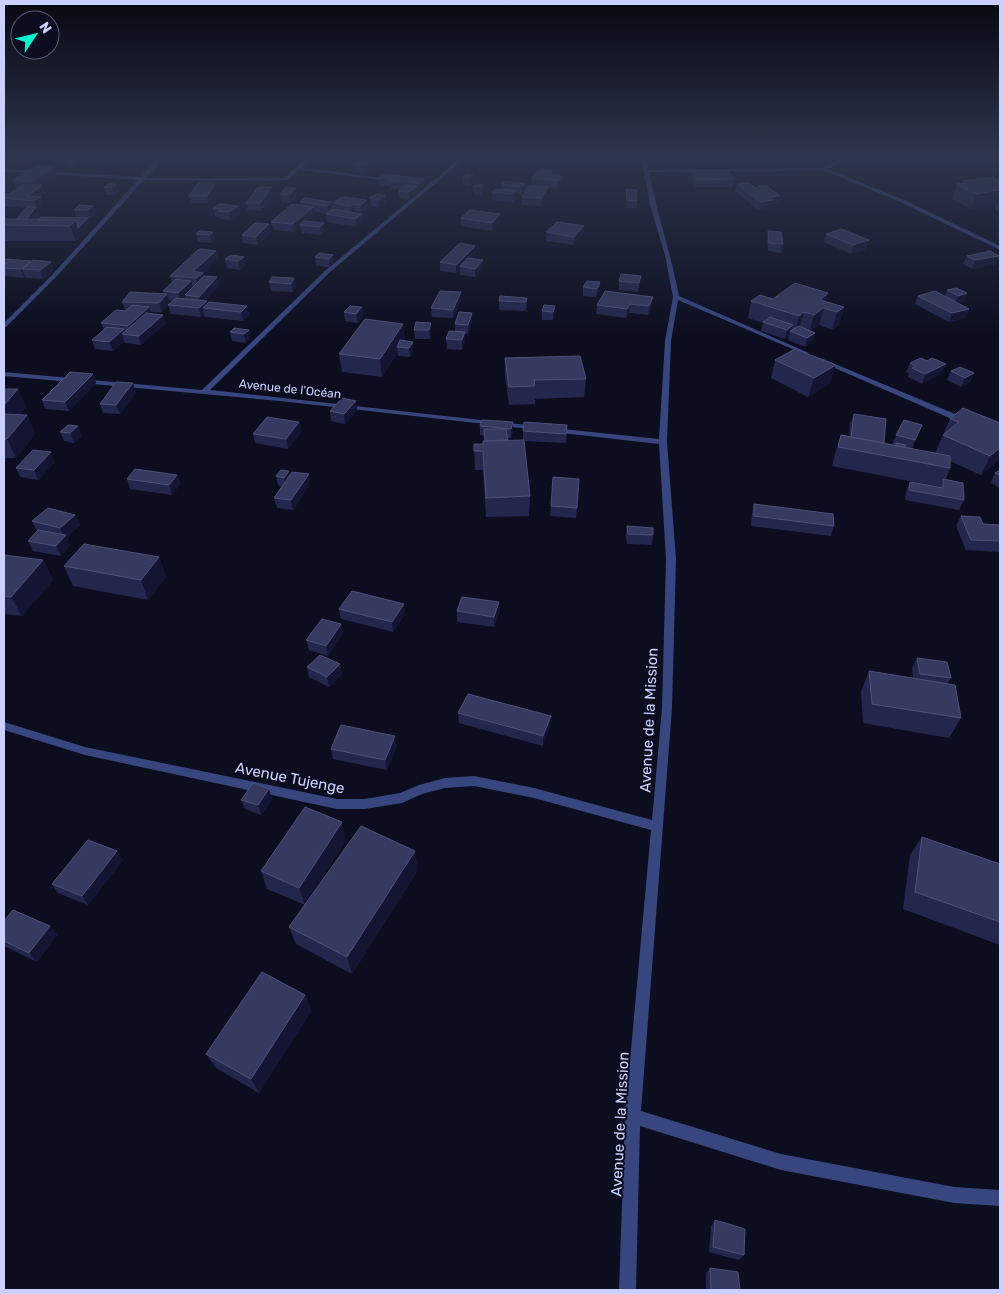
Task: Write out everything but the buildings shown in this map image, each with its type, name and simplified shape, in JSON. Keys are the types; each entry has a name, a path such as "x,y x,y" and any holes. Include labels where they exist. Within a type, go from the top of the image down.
{"street":[{"path":"4,326 54,276 110,215"},
{"path":"205,391 328,271 397,215"},
{"name":"Avenue de la Mission","path":"627,1290 633,1116 667,708 671,559 664,442 668,341 676,297 668,255 656,215"},
{"path":"932,215 1000,248"},
{"path":"676,297 811,356"},
{"path":"820,360 972,424"},
{"name":"Avenue de l'Océan","path":"4,374 205,391 664,442"},
{"name":"Avenue Tujenge","path":"4,726 85,751 337,804 365,804 402,798 419,790 445,783 474,782 534,794 658,827"},
{"path":"633,1116 781,1162 954,1195 1000,1198"}]}
